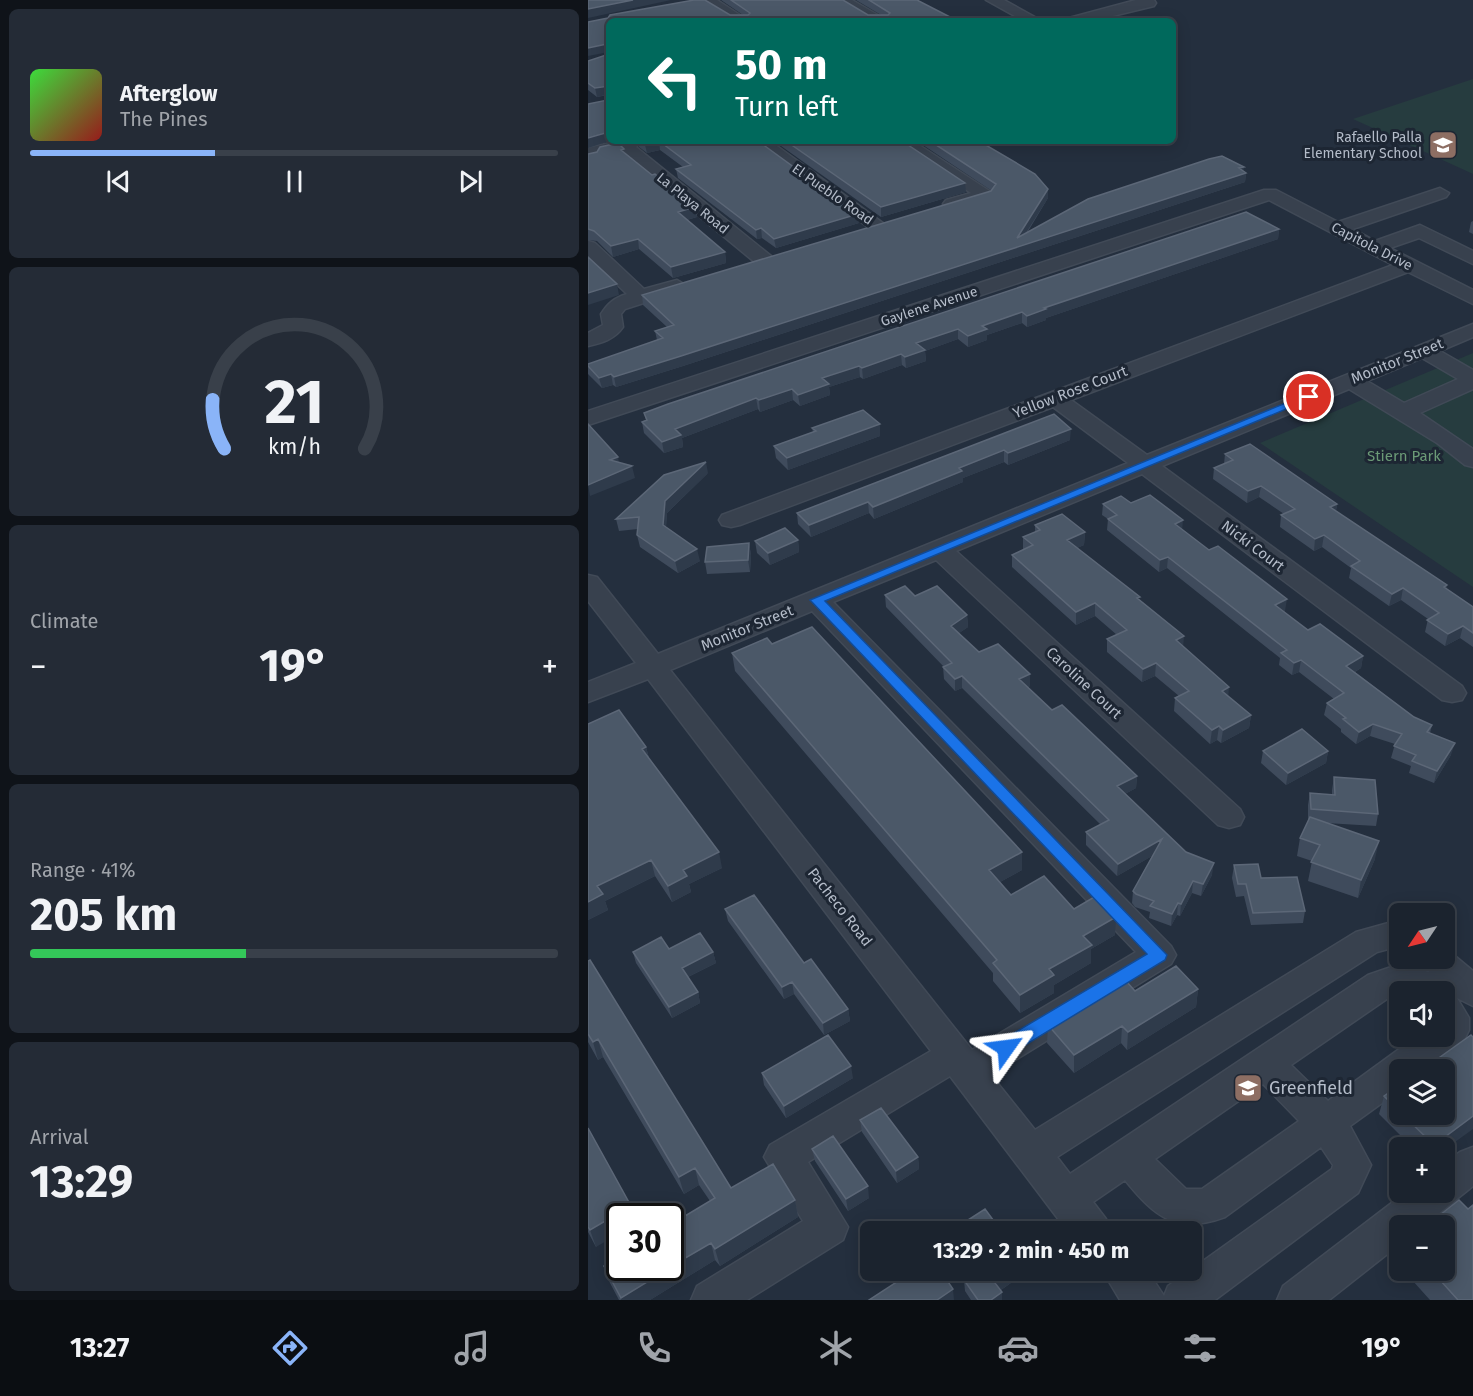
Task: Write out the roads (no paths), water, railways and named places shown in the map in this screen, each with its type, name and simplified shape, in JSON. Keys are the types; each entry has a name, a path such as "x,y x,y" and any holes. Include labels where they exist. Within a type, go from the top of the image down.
{"street":[{"path":"708,0 737,18"},
{"path":"842,0 875,18"},
{"path":"993,0 1029,18"},
{"path":"1086,18 1149,3 1143,0"},
{"path":"588,157 592,156 589,153 627,144"},
{"name":"La Playa Road","path":"632,144 764,260"},
{"name":"El Pueblo Road","path":"763,144 878,226"},
{"path":"906,144 985,194 931,210"},
{"path":"1338,228 1440,193"},
{"name":"Capitola Drive","path":"1270,194 1473,298"},
{"name":"Gaylene Avenue","path":"588,418 1270,194"},
{"path":"855,233 899,219"},
{"path":"1375,247 1420,231 1473,258"},
{"path":"588,247 641,297"},
{"path":"741,267 787,253"},
{"name":"Yellow Rose Court","path":"730,519 1410,265"},
{"path":"588,340 601,336 613,327 610,314 618,305 697,280"},
{"name":"Monitor Street","path":"588,693 1473,330"},
{"path":"1423,351 1473,380"},
{"path":"1350,380 1445,438 1473,460"},
{"path":"1403,412 1473,380"},
{"name":"Nicki Court","path":"1055,398 1452,693"},
{"name":"Caroline Court","path":"939,549 1229,817"},
{"name":"Pacheco Road","path":"588,583 1084,1221"},
{"path":"711,1300 829,1227 783,1157 1159,955 816,600"},
{"path":"1031,1153 1368,940 1389,936"},
{"path":"1448,969 1473,992"},
{"path":"1066,1198 1394,977 1408,977 1414,981"},
{"path":"1414,1059 1430,1047"},
{"path":"1182,1300 1345,1181 1352,1165 1346,1150 1325,1124 1265,1063"},
{"path":"1128,1156 1171,1203 1186,1210 1199,1209 1211,1204 1389,1078"},
{"path":"1455,1178 1473,1164"},
{"path":"1297,1300 1422,1203"}],"place":[{"name":"Rafaello Palla Elementary School","path":"1443,145"},
{"name":"Greenfield","path":"1248,1088"}],"park label":[{"name":"Stiern Park","path":"1404,456"}]}
